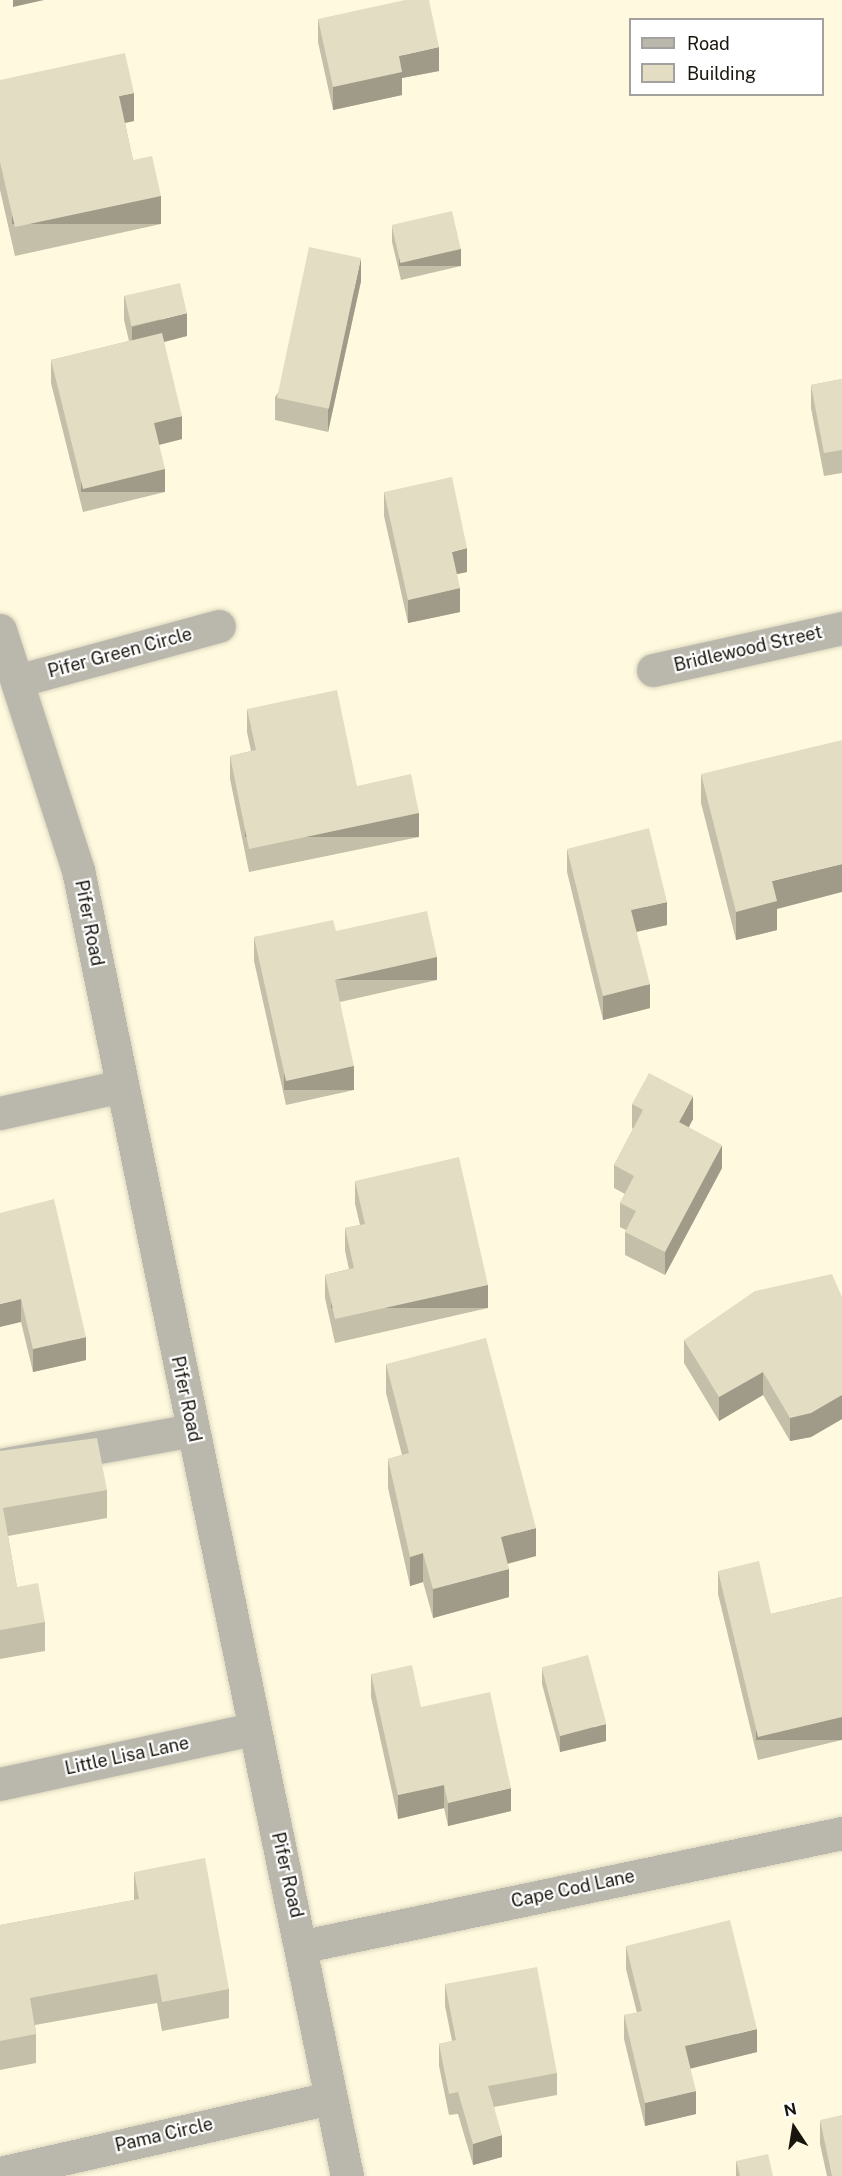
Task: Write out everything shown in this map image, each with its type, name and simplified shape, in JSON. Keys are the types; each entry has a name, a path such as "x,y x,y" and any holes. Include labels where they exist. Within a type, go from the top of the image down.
{"street":[{"name":"Pifer Green Circle","path":"20,681 219,626"},
{"name":"Bridlewood Street","path":"653,670 842,627"},
{"name":"Pifer Road","path":"0,630 20,681 78,870 253,1729 304,1946 328,2098 347,2176"},
{"path":"0,1113 123,1086"},
{"path":"0,1465 192,1430"},
{"name":"Little Lisa Lane","path":"0,1784 253,1729"},
{"name":"Cape Cod Lane","path":"304,1946 842,1833"},
{"name":"Pama Circle","path":"0,2173 328,2098"}],"building":[{"path":"405,0 429,0 439,47 399,56 402,72 333,87 318,19"},
{"path":"125,53 134,93 119,96 133,160 152,156 161,196 15,227 0,162 0,80"},
{"path":"452,211 461,249 400,263 392,225"},
{"path":"309,247 361,258 329,409 277,398"},
{"path":"180,283 187,313 131,326 124,296"},
{"path":"162,333 182,416 154,423 165,469 83,489 51,360"},
{"path":"842,379 842,450 824,453 811,385"},
{"path":"452,477 467,548 452,552 460,588 408,600 384,492"},
{"path":"337,690 357,786 411,774 419,813 249,849 230,756 256,750 247,709"},
{"path":"842,740 842,864 772,881 777,901 736,912 701,774"},
{"path":"649,828 667,902 631,910 650,984 603,996 567,849"},
{"path":"427,911 437,957 335,980 354,1066 286,1081 254,937 333,920 336,931"},
{"path":"649,1073 693,1096 679,1122 722,1145 665,1252 625,1232 636,1211 620,1203 634,1176 614,1165 643,1110 632,1104"},
{"path":"459,1157 488,1285 335,1319 325,1275 354,1268 345,1228 365,1224 355,1181"},
{"path":"54,1199 86,1337 33,1349 21,1299 0,1304 0,1213"},
{"path":"832,1274 842,1297 842,1395 811,1413 790,1418 763,1372 719,1397 684,1340 755,1291"},
{"path":"486,1338 536,1528 501,1537 509,1569 433,1589 423,1553 410,1557 388,1459 409,1453 386,1364"},
{"path":"97,1438 107,1490 3,1508 17,1587 38,1583 45,1622 0,1630 0,1451"},
{"path":"759,1561 771,1614 842,1597 842,1717 758,1737 718,1571"},
{"path":"588,1655 606,1724 560,1736 542,1667"},
{"path":"412,1665 421,1707 490,1692 511,1788 448,1803 444,1785 398,1795 371,1674"},
{"path":"205,1858 229,1989 162,2002 157,1974 30,1998 36,2034 0,2041 0,1925 139,1899 134,1872"},
{"path":"730,1920 757,2029 685,2046 696,2091 645,2103 624,2015 642,2011 626,1946"},
{"path":"537,1967 557,2073 488,2086 502,2135 473,2144 458,2092 449,2094 439,2044 456,2040 445,1984"},
{"path":"842,2115 842,2176 832,2176 820,2120"},
{"path":"768,2154 773,2176 740,2176 736,2161"}]}
